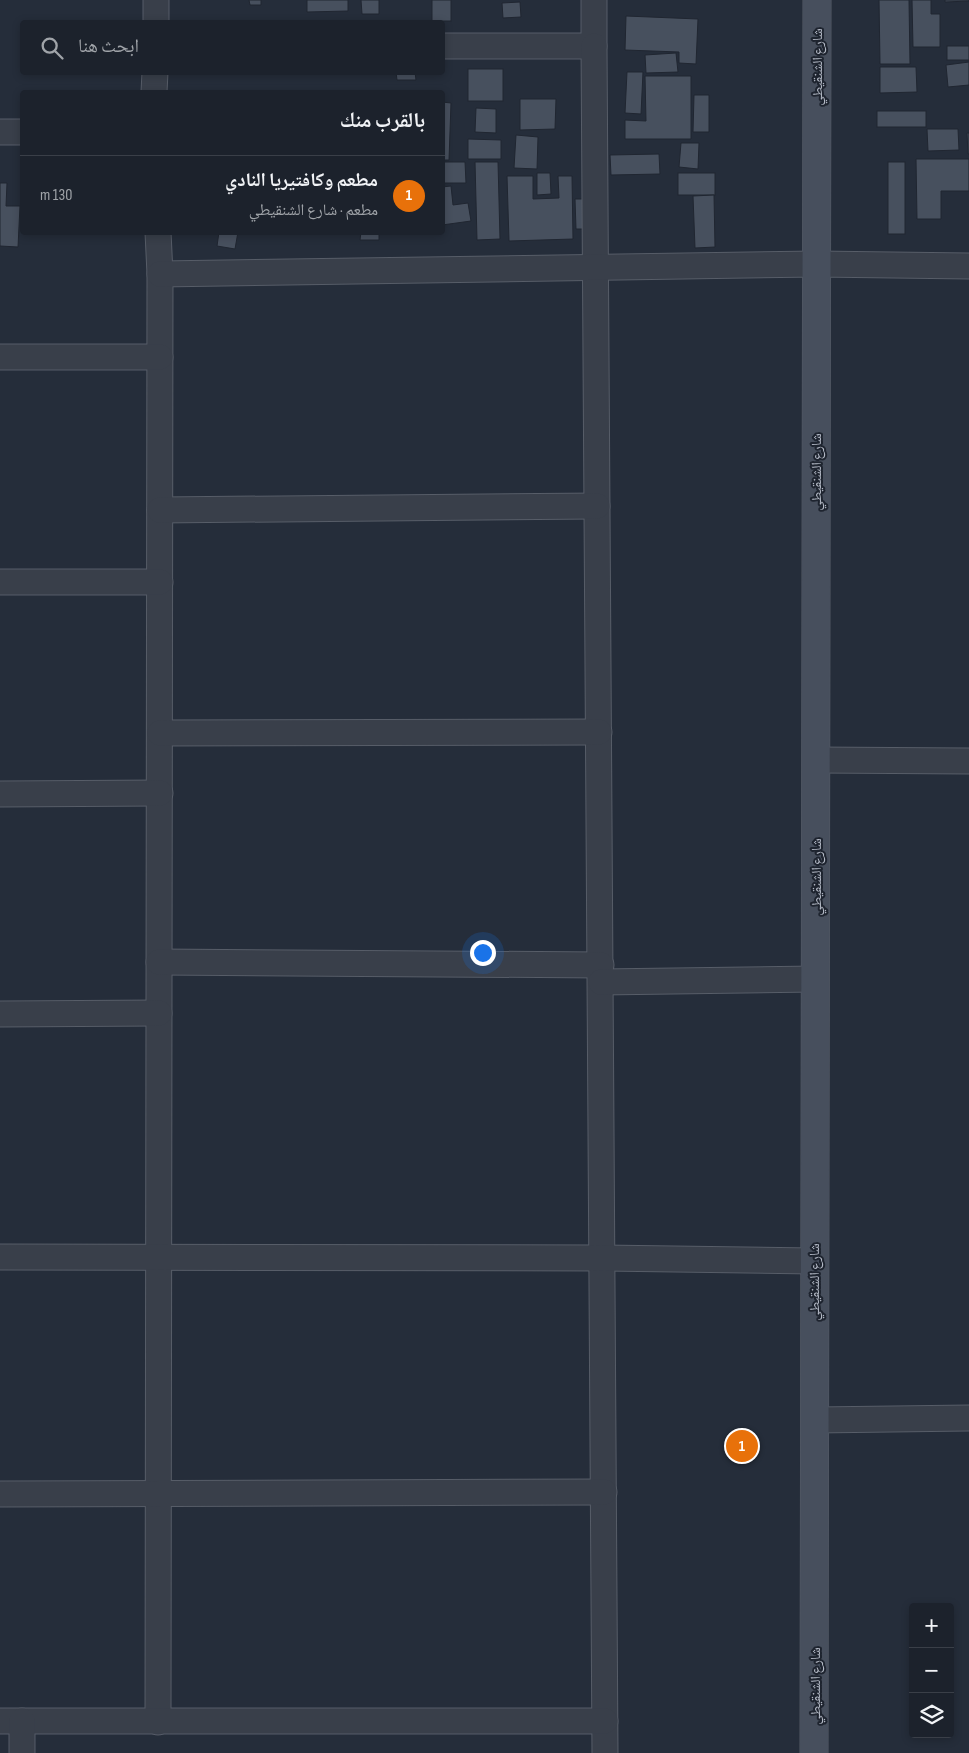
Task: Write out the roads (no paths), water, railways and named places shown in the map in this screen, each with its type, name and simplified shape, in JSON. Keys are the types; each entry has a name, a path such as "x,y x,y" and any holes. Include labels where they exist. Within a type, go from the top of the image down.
{"street":[{"path":"156,0 156,20"},
{"path":"594,0 605,1753"},
{"name":"شارع الشنقيطي","path":"814,1753 818,0"},
{"path":"445,46 594,46"},
{"path":"154,90 155,75"},
{"path":"0,132 20,132"},
{"path":"158,235 160,274 160,1013 158,1722"},
{"path":"160,274 817,264 969,266"},
{"path":"0,357 160,357"},
{"path":"160,510 597,506"},
{"path":"0,582 160,582"},
{"path":"160,733 599,732"},
{"path":"816,760 969,761"},
{"path":"0,794 160,794"},
{"path":"159,962 815,979"},
{"path":"0,1014 160,1013"},
{"path":"0,1257 603,1258 814,1262"},
{"path":"816,1420 969,1418"},
{"path":"0,1494 604,1492"},
{"path":"22,1753 11,1721 605,1721"}],"place":[{"name":"مطعم وكافتيريا النادي","path":"742,1446"}]}
